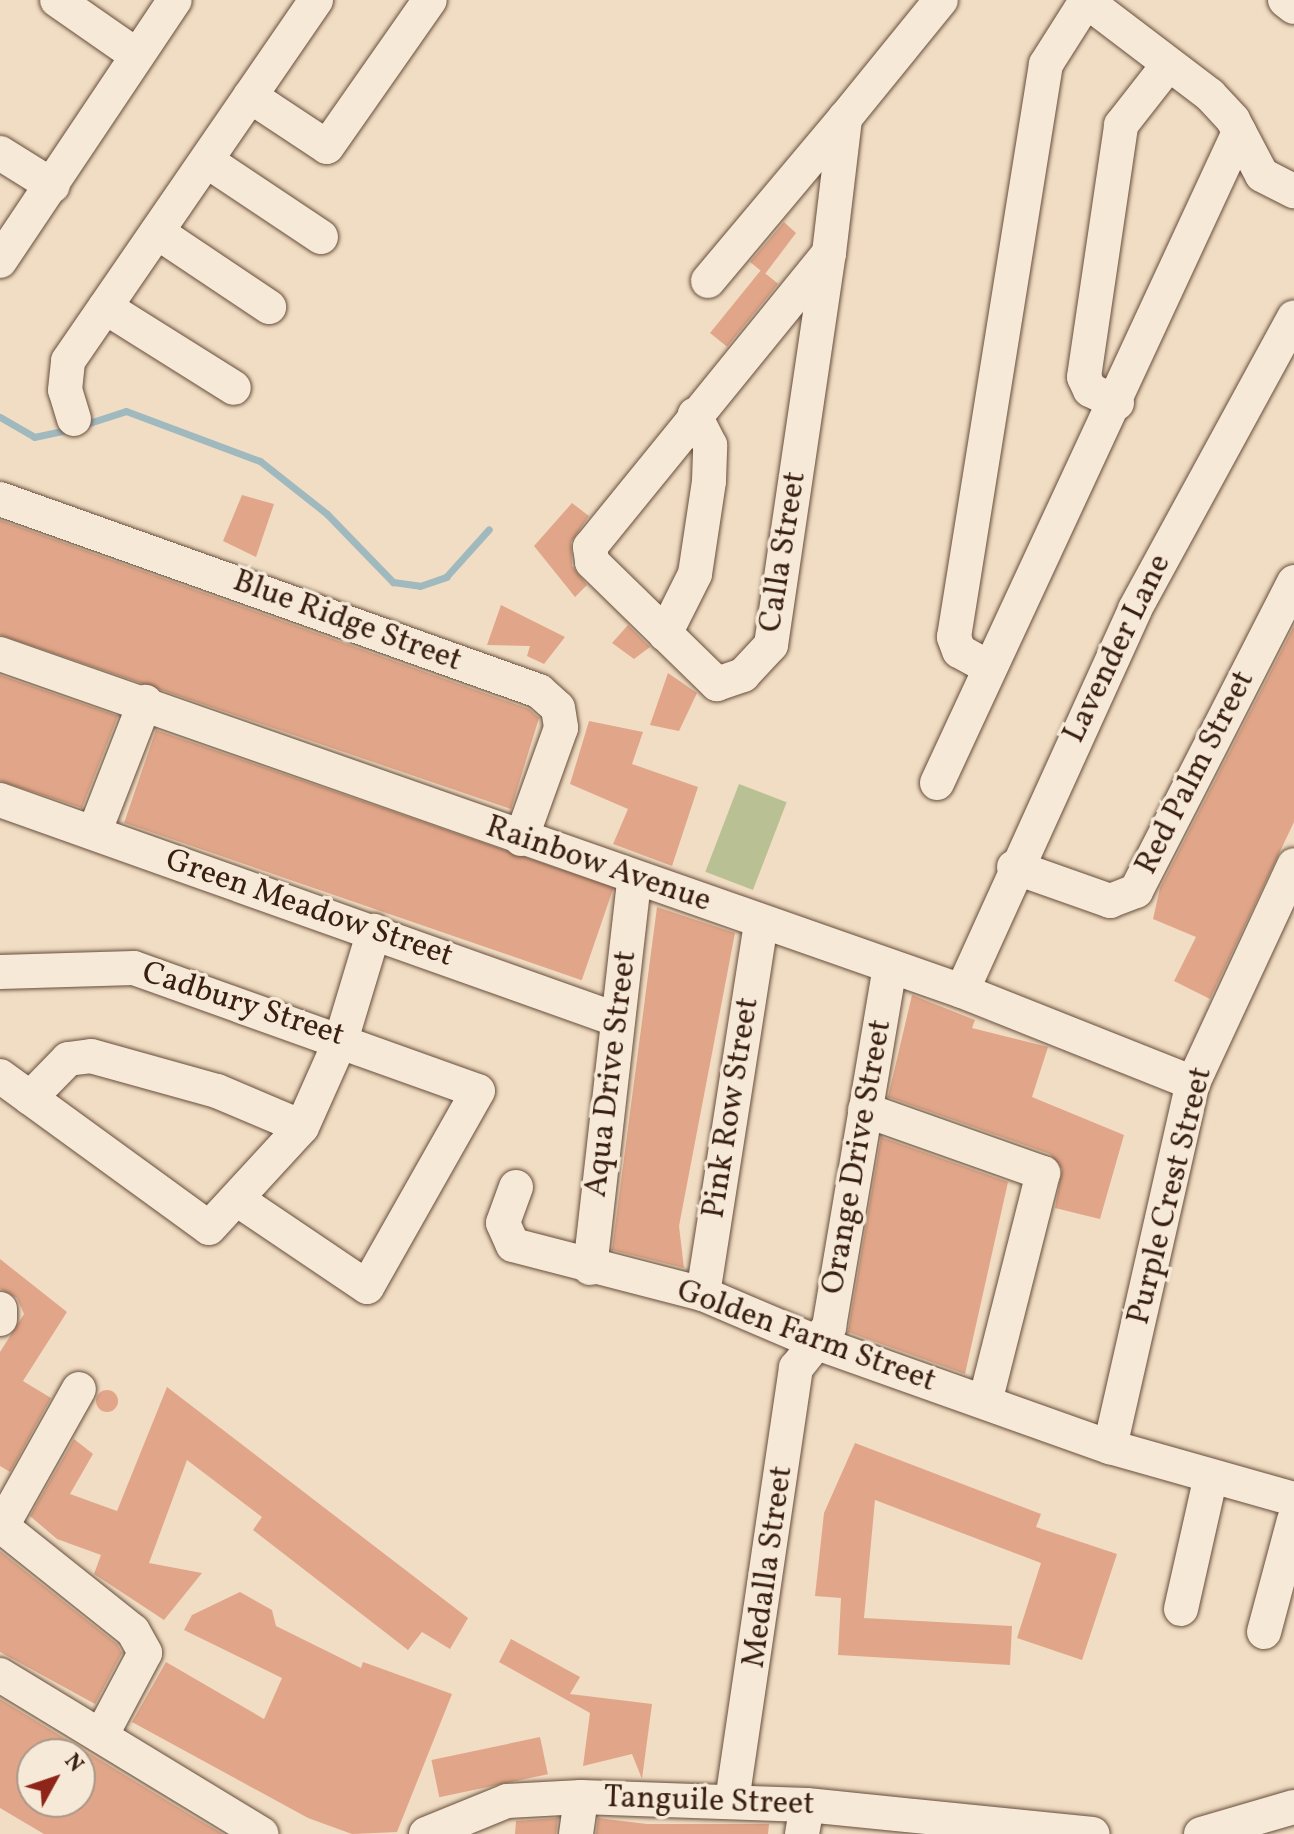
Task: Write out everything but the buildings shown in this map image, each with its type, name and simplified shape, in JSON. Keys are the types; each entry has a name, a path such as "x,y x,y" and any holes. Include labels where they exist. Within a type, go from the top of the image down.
{"street":[{"path":"57,0 136,55"},
{"path":"0,261 175,0"},
{"path":"250,96 327,147 430,0"},
{"path":"708,281 941,0"},
{"path":"990,668 959,651 954,637 1046,64 1085,0 1217,101 1239,132 1262,175 1294,191"},
{"path":"1285,0 1294,7"},
{"path":"74,419 65,390 68,361 314,1"},
{"path":"1117,403 1090,390 1084,377 1121,125 1168,65"},
{"name":"Calla Street","path":"829,253 695,415 589,553 717,684 728,684 766,655 829,253 845,118"},
{"path":"937,783 1117,403 1239,132"},
{"path":"0,153 53,186"},
{"path":"207,161 321,237"},
{"path":"157,232 269,307"},
{"path":"105,307 234,388"},
{"name":"Lavender Lane","path":"962,991 1014,867 1135,609 1294,317"},
{"path":"665,634 695,574 707,494 710,445 695,415"},
{"name":"Blue Ridge Street","path":"0,499 539,691 558,708 561,728 521,839"},
{"name":"Red Palm Street","path":"1014,867 1110,901 1136,891 1294,582"},
{"name":"Rainbow Avenue","path":"0,654 145,702 634,881 962,991 1193,1083"},
{"path":"94,833 145,702"},
{"name":"Green Meadow Street","path":"0,800 618,1020"},
{"name":"Purple Crest Street","path":"1110,1447 1193,1083 1294,865"},
{"name":"Aqua Drive Street","path":"590,1268 634,881"},
{"name":"Pink Row Street","path":"703,1294 761,922"},
{"path":"0,1076 207,1228 238,1200 302,1127 342,1037 374,931"},
{"name":"Cadbury Street","path":"0,972 113,963 342,1037 478,1091 367,1287 238,1200"},
{"name":"Orange Drive Street","path":"820,1344 890,967"},
{"path":"30,1098 68,1059 91,1056 187,1081 302,1127"},
{"path":"865,1110 1043,1173 985,1402"},
{"name":"Golden Farm Street","path":"516,1187 505,1240 590,1268 703,1294 820,1344 1110,1447 1294,1499"},
{"path":"0,1309 0,1319"},
{"name":"Medalla Street","path":"732,1801 796,1368 820,1344"},
{"path":"79,1389 1,1526 133,1631 145,1653 101,1736"},
{"path":"1181,1609 1211,1476"},
{"path":"1264,1632 1294,1520"},
{"path":"0,1675 262,1834"},
{"path":"576,1834 581,1797"},
{"name":"Tanguile Street","path":"426,1834 507,1801 581,1797 732,1801 805,1820 1093,1834"},
{"path":"1201,1834 1294,1807"}],"green space":[{"path":"739,784 787,802 753,890 705,872"}],"waterway":[{"path":"83,425 126,411 260,461 327,514 393,582 420,586 446,577 489,529"},
{"path":"0,417 34,437 71,429"}]}
